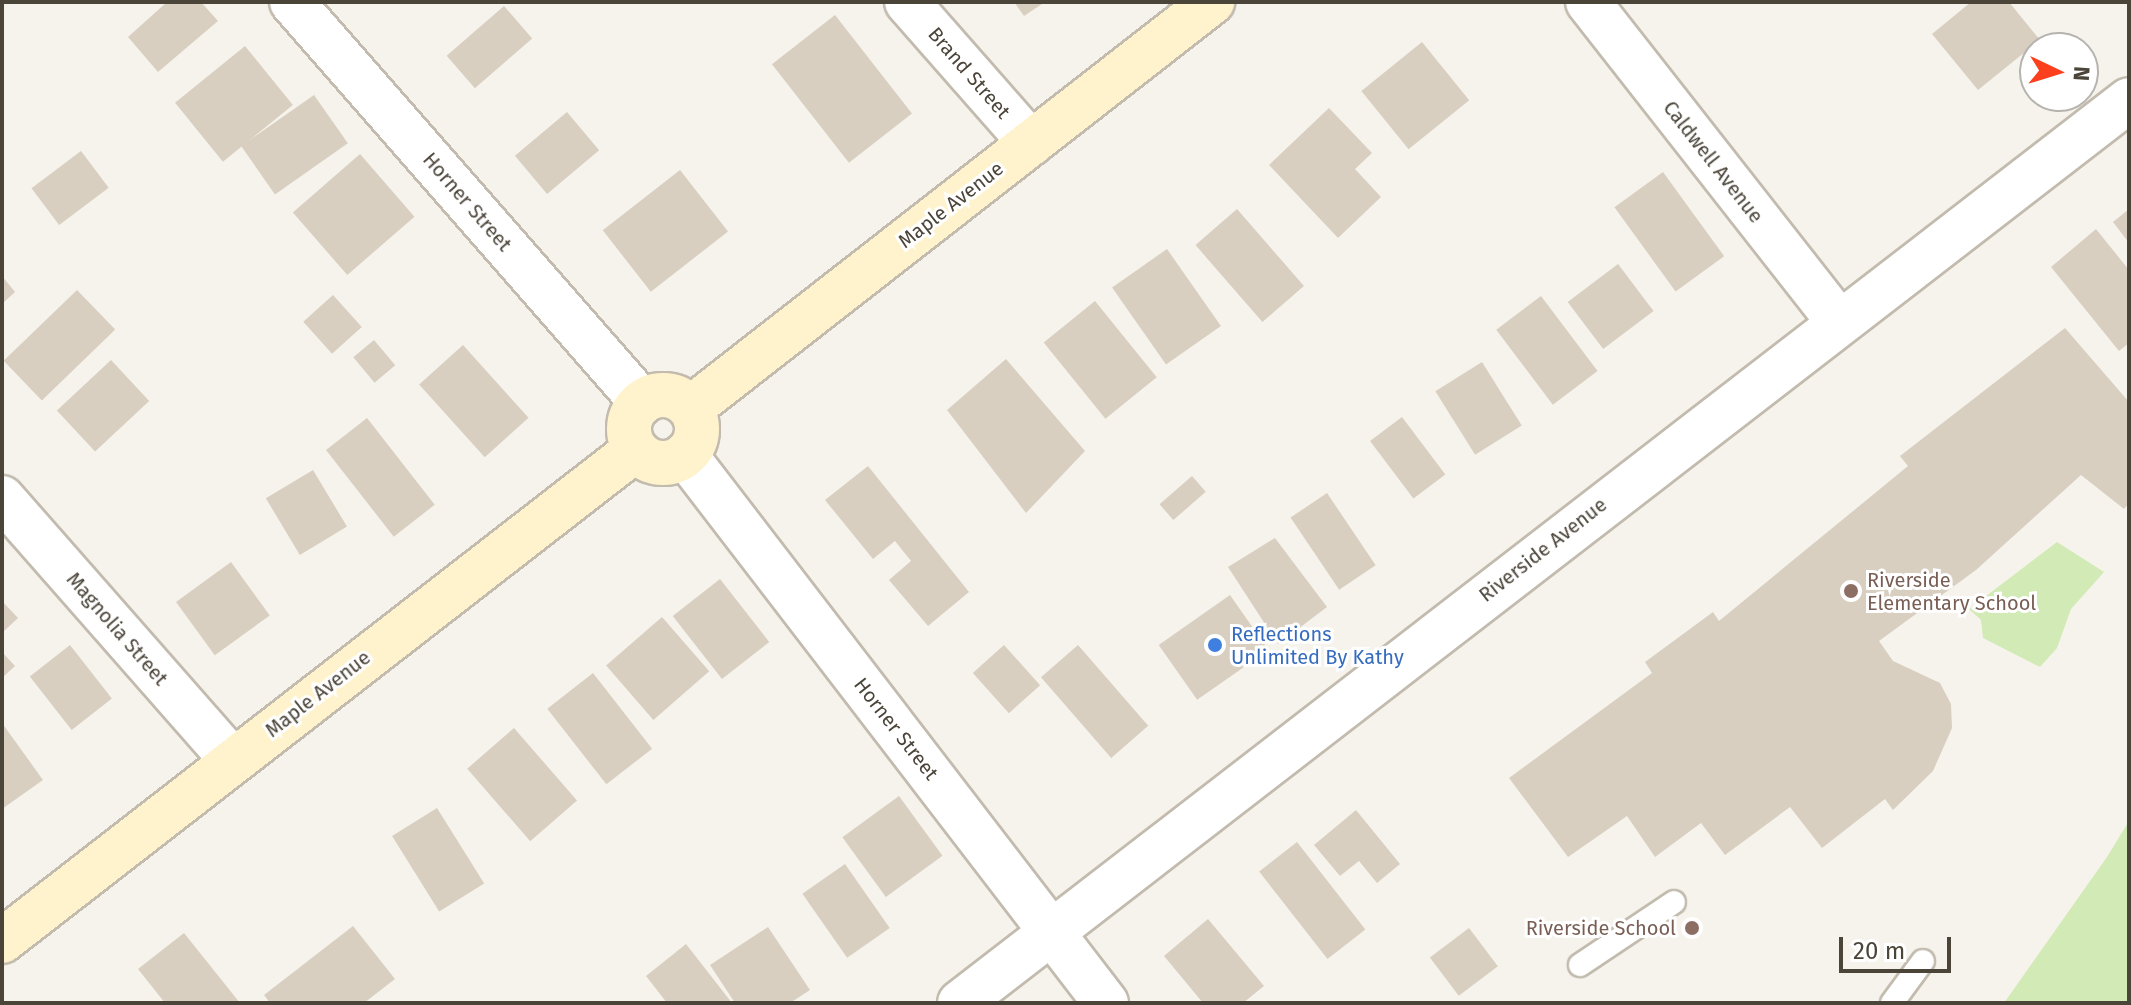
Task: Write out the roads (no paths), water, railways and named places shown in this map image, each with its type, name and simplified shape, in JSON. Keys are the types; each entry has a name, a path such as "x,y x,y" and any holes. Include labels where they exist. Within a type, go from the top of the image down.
{"main road":[{"name":"Maple Avenue","path":"691,408 1212,2"},
{"path":"660,394 691,408 697,433 685,455 661,463 635,450 629,429 642,402 660,394"},
{"name":"Maple Avenue","path":"2,941 635,450"}],"street":[{"name":"Horner Street","path":"292,2 642,402"},
{"name":"Brand Street","path":"907,2 1031,143"},
{"name":"Caldwell Avenue","path":"1588,2 1838,321"},
{"name":"Riverside Avenue","path":"960,1003 1838,321 2129,100"},
{"name":"Horner Street","path":"685,455 1106,1003"},
{"name":"Magnolia Street","path":"2,498 232,760"}],"lane":[{"path":"1580,965 1674,902"},
{"path":"1892,1003 1923,961"}],"place":[{"name":"Riverside Elementary School","path":"1851,591"},
{"name":"Reflections Unlimited By Kathy","path":"1215,645"},
{"name":"Riverside School","path":"1692,928"}]}
